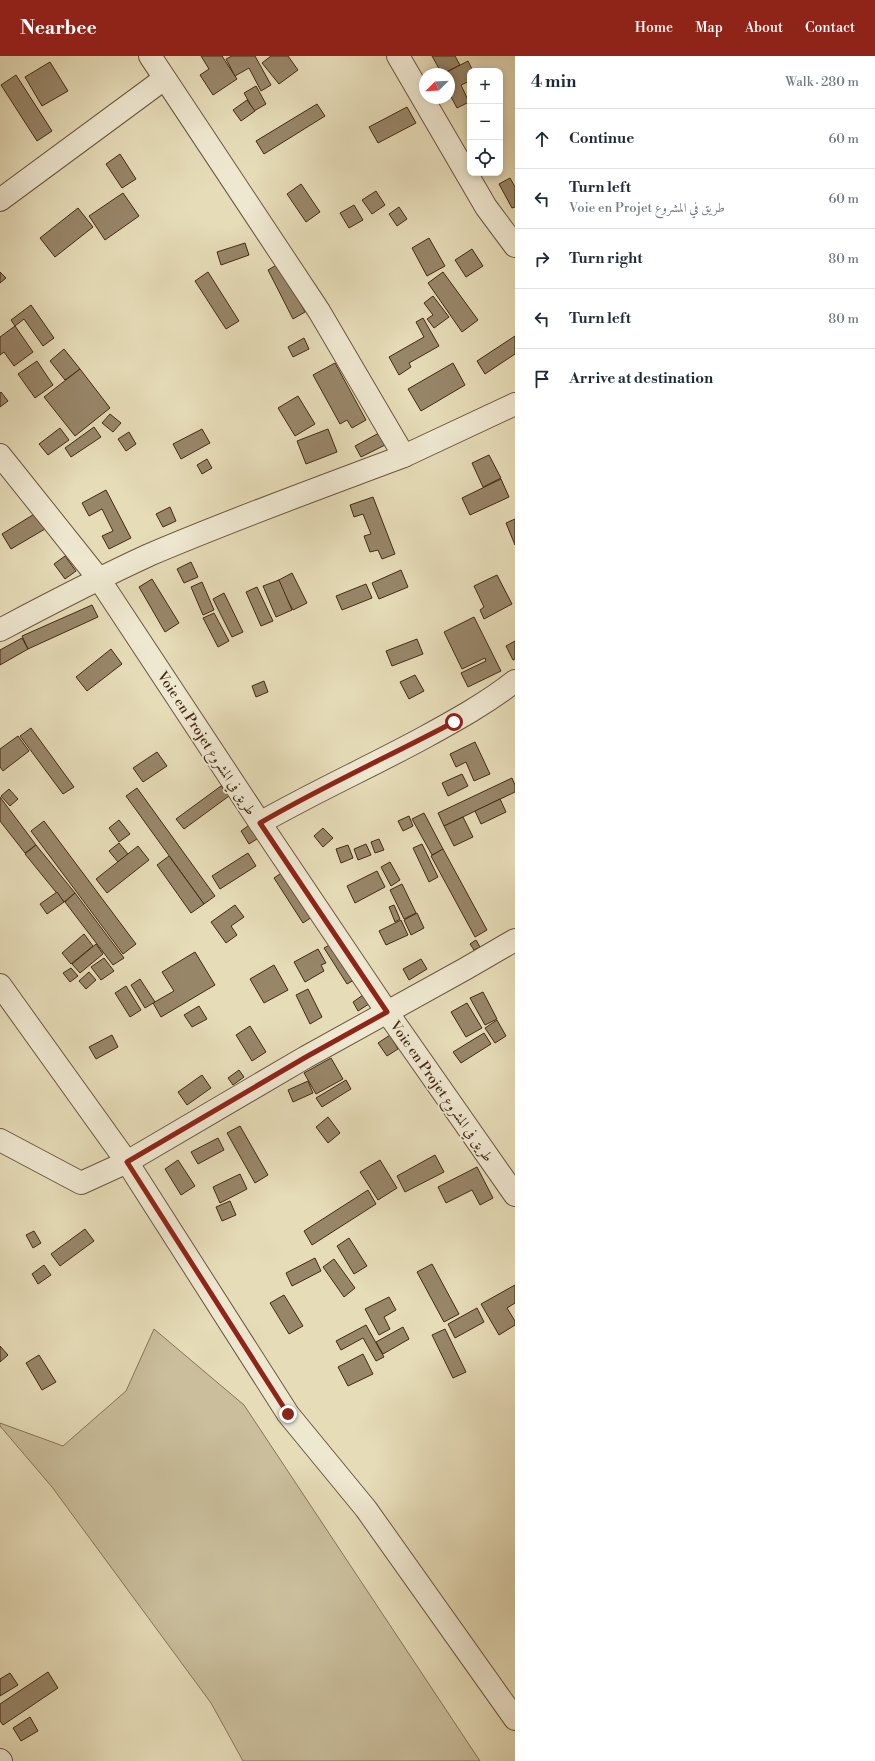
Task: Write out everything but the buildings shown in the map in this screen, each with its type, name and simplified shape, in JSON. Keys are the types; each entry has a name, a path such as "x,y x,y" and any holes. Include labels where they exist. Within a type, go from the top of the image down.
{"street":[{"path":"150,56 319,312 404,456"},
{"path":"398,56 486,207 515,246"},
{"path":"0,200 164,79"},
{"path":"0,630 99,579 221,525 404,456 515,404"},
{"name":"Voie en Projet طريق في المشروع","path":"0,455 99,579 387,1012 515,1195"},
{"path":"260,823 294,803 392,755 454,722 494,698 515,681"},
{"path":"0,1140 81,1183 127,1162 306,1057 515,940"},
{"path":"0,985 127,1162 288,1414 366,1509 515,1719"}],"shaded area":[{"path":"154,1329 244,1405 480,1761 243,1761 211,1703 52,1487 0,1426 0,1423 63,1446 126,1391"}],"route":[{"path":"288,1414 186,1252 127,1162 306,1057 387,1012 260,823 294,803 392,755 454,722"}]}
